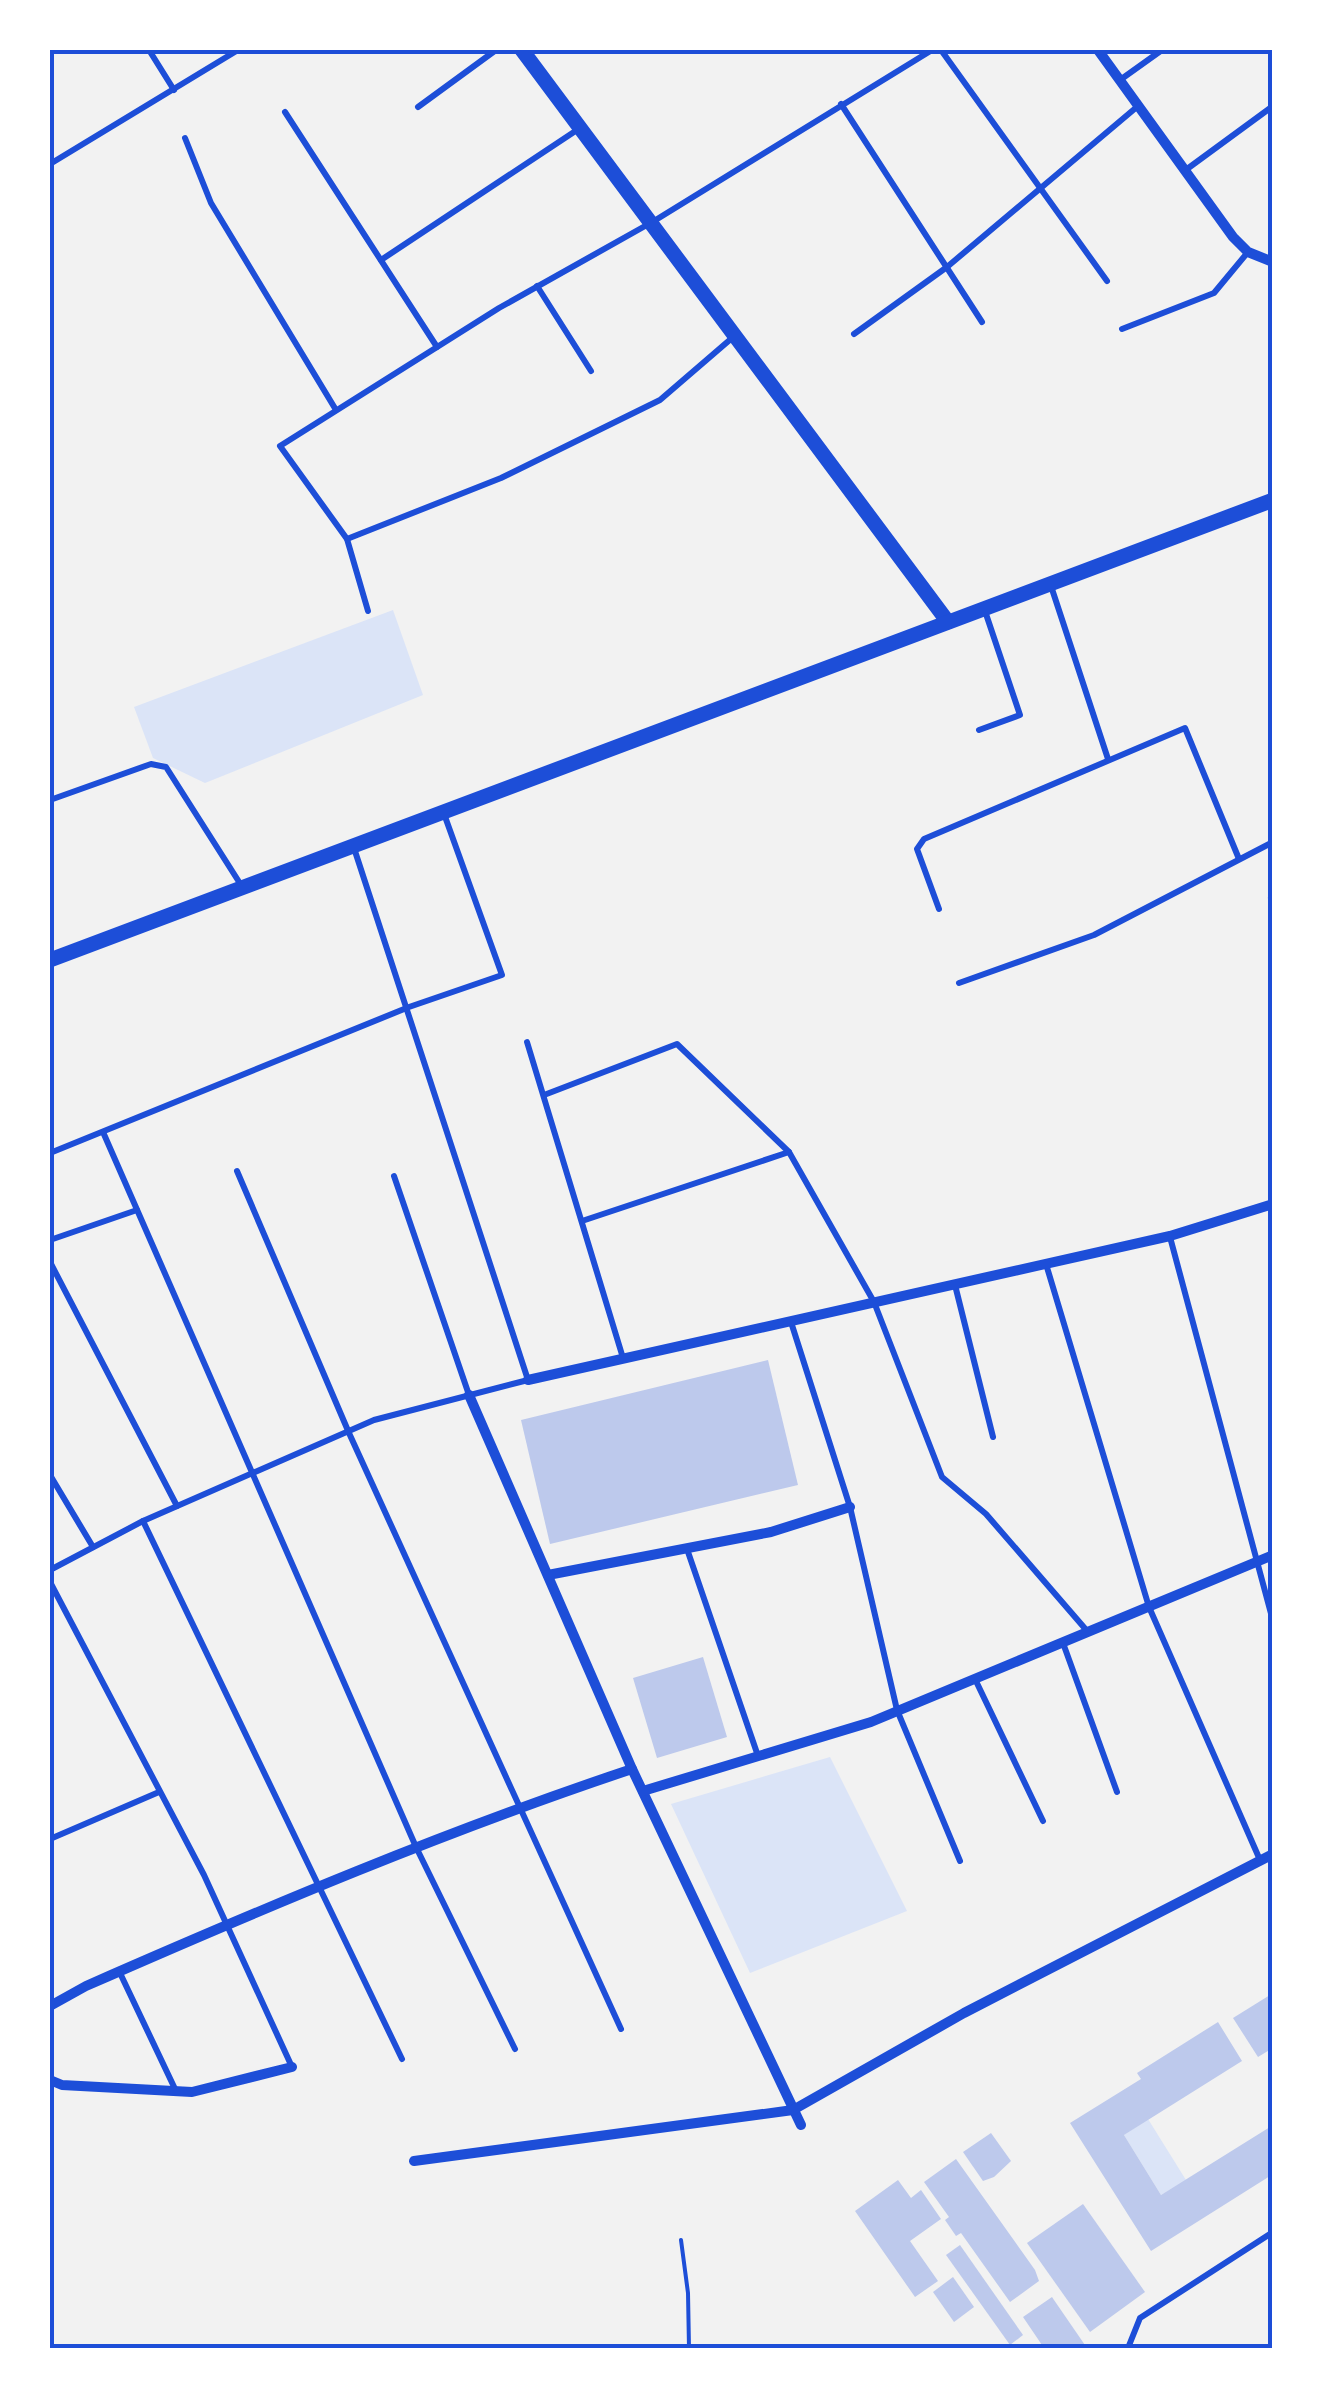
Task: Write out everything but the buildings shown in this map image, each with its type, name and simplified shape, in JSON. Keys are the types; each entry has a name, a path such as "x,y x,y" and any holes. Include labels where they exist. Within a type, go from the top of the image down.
{"street":[{"path":"522,50 654,222 948,622"},
{"path":"1098,50 1233,237 1248,252 1273,262"},
{"path":"50,960 1273,500"},
{"path":"528,1380 1170,1236 1273,1204"},
{"path":"469,1394 632,1770 800,2126"},
{"path":"548,1575 771,1532 850,1507"},
{"path":"643,1791 897,1710 1273,1555"},
{"path":"50,2006 321,1884 518,1807 632,1770"},
{"path":"414,2161 793,2110 964,2013 1273,1854"},
{"path":"50,2080 62,2085 192,2092 292,2068"}],"lane":[{"path":"149,50 174,90"},
{"path":"50,164 238,50"},
{"path":"418,107 496,50"},
{"path":"913,50 919,58"},
{"path":"368,611 347,539 280,446 536,286 654,222 932,50"},
{"path":"941,50 1108,280"},
{"path":"1120,80 1162,50"},
{"path":"841,104 982,322"},
{"path":"854,334 947,267 1139,106"},
{"path":"1187,170 1273,106"},
{"path":"285,112 438,347"},
{"path":"381,260 580,128"},
{"path":"185,138 211,203 336,410"},
{"path":"1122,328 1214,293 1248,252"},
{"path":"536,286 591,371"},
{"path":"347,539 501,478 660,400 737,334"},
{"path":"1051,584 1108,759"},
{"path":"979,730 1020,715 984,608"},
{"path":"939,909 917,848 924,839 1185,728 1239,860"},
{"path":"50,800 151,764 166,766 242,886"},
{"path":"50,1153 409,1007 502,975 442,810"},
{"path":"958,983 1094,935 1273,842"},
{"path":"50,1570 143,1521 374,1420 528,1380 409,1007 352,844"},
{"path":"527,1042 624,1358"},
{"path":"544,1095 677,1044 788,1152 874,1302 942,1478 986,1514 1088,1632"},
{"path":"103,1132 416,1847 515,2050"},
{"path":"582,1221 788,1152"},
{"path":"237,1171 349,1433 621,2029"},
{"path":"394,1176 469,1394"},
{"path":"50,1240 137,1210"},
{"path":"1170,1236 1273,1621"},
{"path":"50,1262 177,1506"},
{"path":"1046,1264 1150,1607 1260,1861"},
{"path":"955,1284 993,1437"},
{"path":"791,1321 850,1507 897,1710 960,1861"},
{"path":"50,1475 93,1548"},
{"path":"143,1521 402,2058"},
{"path":"687,1549 758,1756"},
{"path":"50,1582 226,1924 292,2068"},
{"path":"1064,1642 1116,1792"},
{"path":"974,1678 1042,1820"},
{"path":"50,1839 159,1792"},
{"path":"119,1972 176,2091"},
{"path":"1128,2348 1140,2318 1273,2232"}],"path":[{"path":"681,2240 688,2293 689,2348"}],"shaded area":[{"path":"393,610 423,695 205,783 153,758 134,707"},
{"path":"830,1757 907,1911 750,1973 671,1804"},
{"path":"1148,2119 1186,2180 1161,2195 1124,2135"}]}
